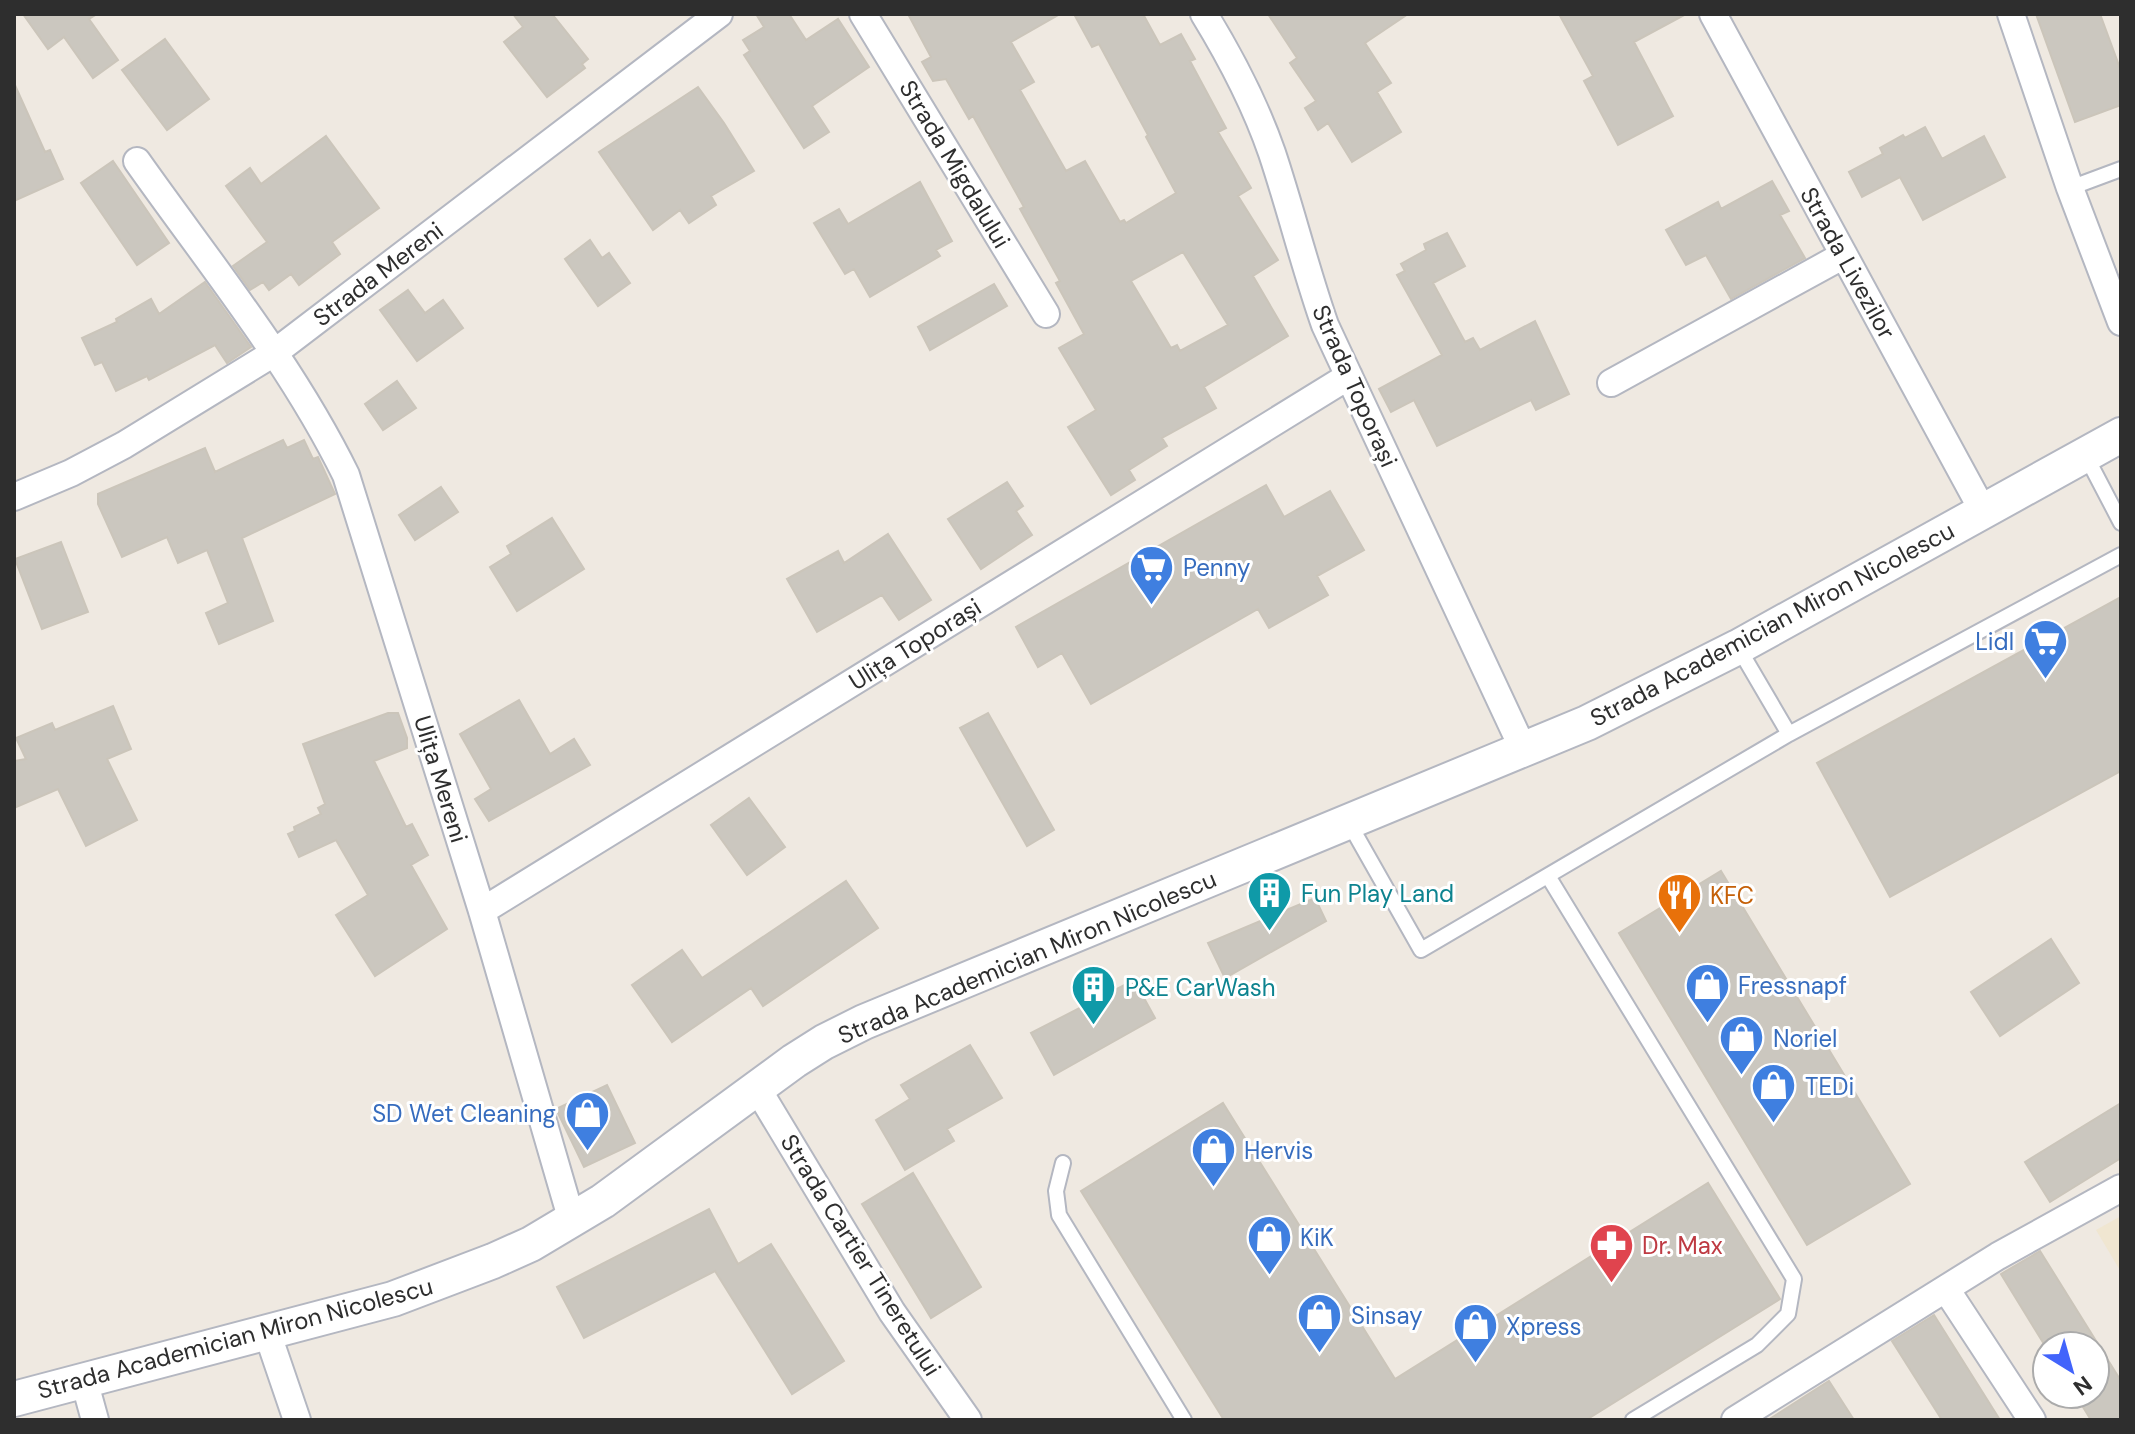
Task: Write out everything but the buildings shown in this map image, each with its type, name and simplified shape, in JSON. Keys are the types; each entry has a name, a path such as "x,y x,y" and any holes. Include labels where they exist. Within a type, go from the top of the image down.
{"street":[{"name":"Strada Mereni","path":"14,497 71,473 124,445 274,353 719,14"},
{"name":"Strada Migdalului","path":"863,14 1046,314"},
{"name":"Strada Toporași","path":"1204,14 1255,111 1272,154 1309,280 1349,376 1524,751"},
{"name":"Strada Livezilor","path":"1713,14 1983,511"},
{"path":"2011,14 2070,188 2121,322"},
{"name":"Ulița Mereni","path":"137,161 274,353 316,419 346,475 482,911 572,1221"},
{"path":"1611,383 1844,255"},
{"name":"Ulița Toporași","path":"482,911 1349,376"},
{"name":"Strada Academician Miron Nicolescu","path":"14,1399 393,1299 444,1282 518,1250 572,1221 649,1169 814,1048 864,1022 1524,751 1666,685 2121,435"},
{"name":"Strada Cartier Tineretului","path":"757,1088 892,1312 968,1420"},
{"path":"1735,1420 1998,1256 2121,1188"},
{"path":"1946,1289 2032,1420"},
{"path":"267,1332 297,1420"},
{"path":"84,1380 95,1420"}],"lane":[{"path":"2070,188 2121,169"},
{"path":"2086,455 2121,523"},
{"path":"1349,823 1421,950 1789,734 2121,555"},
{"path":"1738,647 1789,734"},
{"path":"1548,876 1794,1279 1788,1314 1757,1345 1633,1420"},
{"path":"1063,1163 1056,1191 1059,1215 1184,1420"}],"shaded area":[{"path":"2121,1216 2121,1272 2096,1230"}],"place":[{"name":"Penny","path":"1152,606"},
{"name":"Lidl","path":"2045,680"},
{"name":"Fun Play Land","path":"1270,932"},
{"name":"KFC","path":"1679,934"},
{"name":"Fressnapf","path":"1707,1024"},
{"name":"P&E CarWash","path":"1094,1026"},
{"name":"Noriel","path":"1742,1077"},
{"name":"TEDi","path":"1774,1125"},
{"name":"SD Wet Cleaning","path":"587,1152"},
{"name":"Hervis","path":"1213,1189"},
{"name":"KiK","path":"1269,1276"},
{"name":"Dr. Max","path":"1611,1284"},
{"name":"Sinsay","path":"1320,1354"},
{"name":"Xpress","path":"1475,1365"}]}
